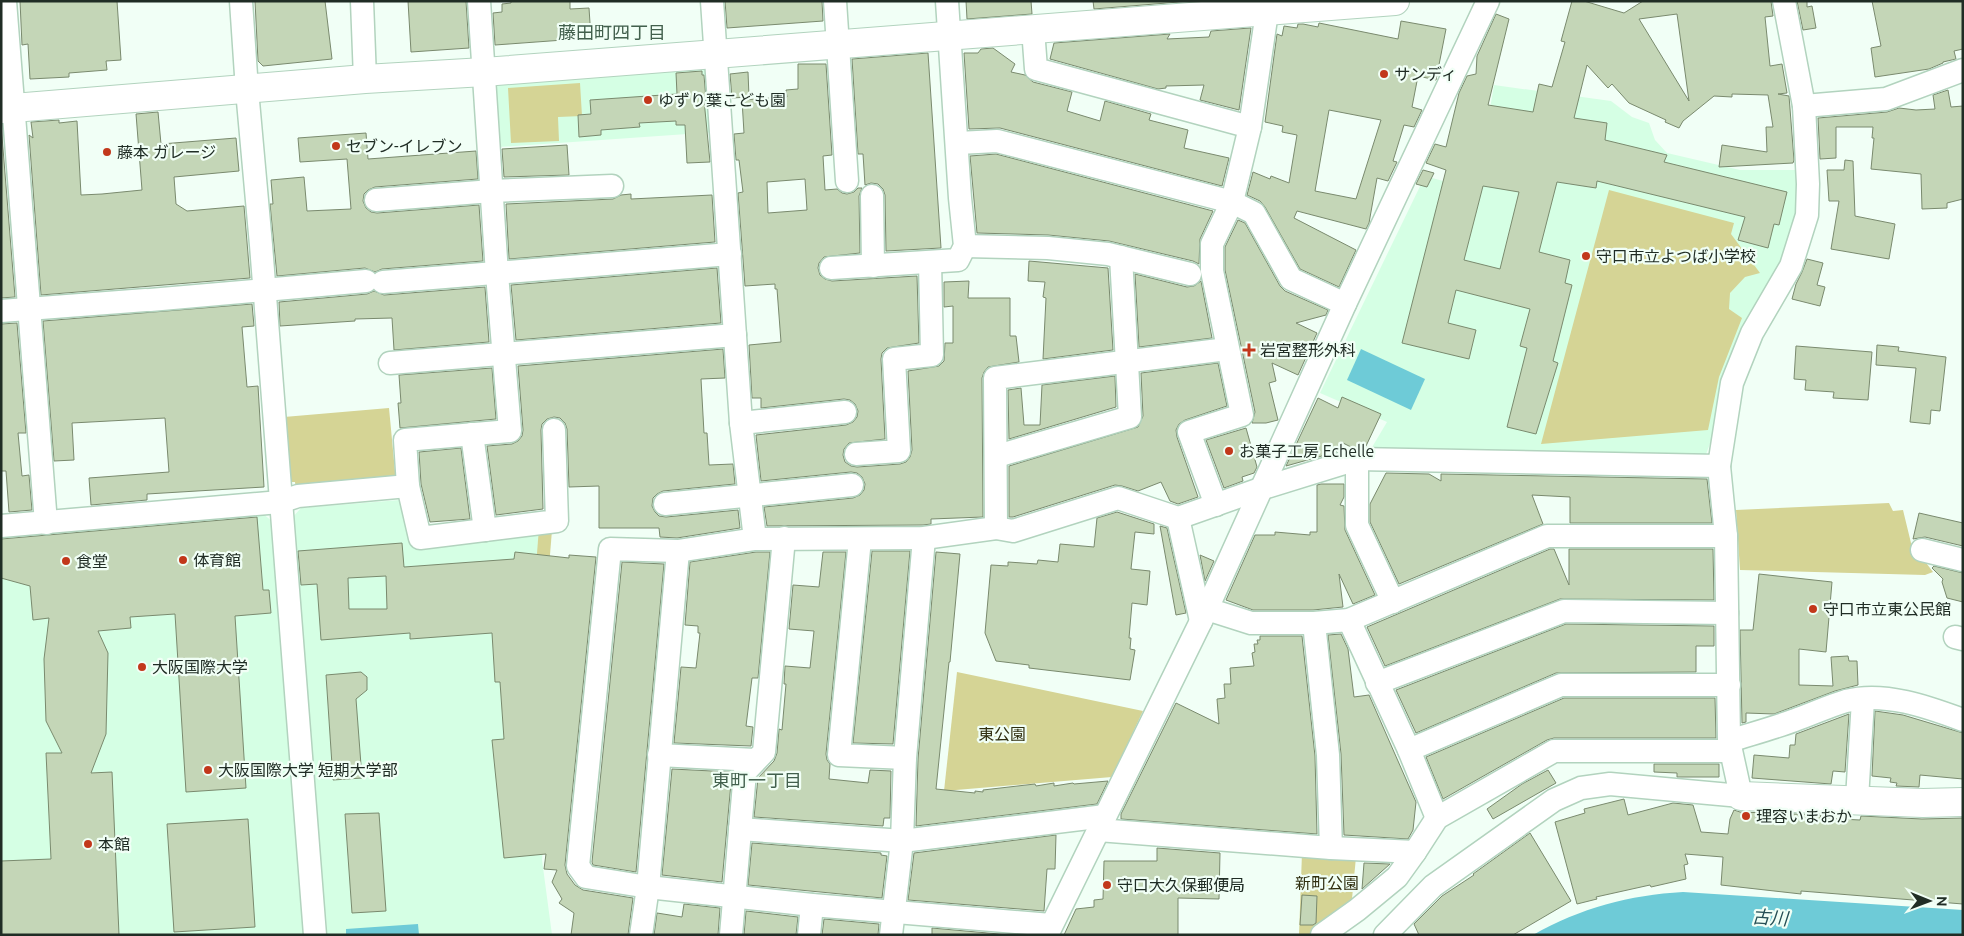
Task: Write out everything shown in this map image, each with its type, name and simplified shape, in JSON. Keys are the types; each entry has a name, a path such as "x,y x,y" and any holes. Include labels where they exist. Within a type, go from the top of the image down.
{"street":[{"path":"5,1 8,109 30,308 46,523"},
{"path":"241,1 315,935"},
{"path":"362,1 365,79"},
{"path":"479,1 497,274 510,431 405,440 408,486 420,538 557,521 554,430"},
{"path":"712,1 741,423 755,539"},
{"path":"835,1 847,181"},
{"path":"831,268 958,260 965,246 947,1"},
{"path":"8,109 365,79 484,72 1394,1"},
{"path":"1488,1 1345,304 1260,489 1204,615 1049,930 893,912 648,888 586,877 578,866 610,549 678,551 755,539 924,538 996,528 1013,531 1118,498 1178,518 1260,489 1357,459 1719,466"},
{"path":"1740,796 1730,746 1726,536 1719,466 1732,383 1752,333 1791,266 1808,215 1804,106 1784,1"},
{"path":"1216,505 1189,432 1242,415 1212,272 1212,244 1232,202 1250,127 1267,12"},
{"path":"1033,28 1036,69 1250,127"},
{"path":"1804,106 1886,100 1963,70"},
{"path":"958,143 997,141 1232,202 1254,213 1291,279 1345,304"},
{"path":"376,200 492,191 612,186"},
{"path":"872,196 874,266"},
{"path":"965,246 1048,248 1108,254 1190,274"},
{"path":"1,311 264,289 497,274 730,254"},
{"path":"996,456 1130,417 1121,257"},
{"path":"856,454 899,451 894,359 932,355 930,262"},
{"path":"390,363 735,336"},
{"path":"996,528 995,378 1227,349"},
{"path":"741,423 844,412"},
{"path":"472,434 485,530"},
{"path":"1357,459 1357,525 1393,602"},
{"path":"665,504 852,485"},
{"path":"1,526 280,502 298,496 408,486"},
{"path":"1178,518 1204,615"},
{"path":"1204,615 1251,623 1314,623 1349,620 1547,536 1726,536"},
{"path":"731,935 745,772 754,760 764,752 784,538"},
{"path":"860,538 838,755 905,758"},
{"path":"891,935 902,841 905,758 924,538"},
{"path":"1922,550 1963,560"},
{"path":"641,935 648,888 678,551"},
{"path":"1377,683 1564,611 1727,613"},
{"path":"1349,620 1409,750 1436,818"},
{"path":"1314,623 1328,755 1331,848"},
{"path":"1409,750 1561,685 1729,685"},
{"path":"1857,799 1863,700"},
{"path":"1322,935 1357,910 1397,876 1415,852 1436,818 1554,751 1730,746 1847,701 1894,700 1963,720"},
{"path":"659,755 754,760"},
{"path":"1385,935 1433,886 1554,800 1581,788 1610,784 1740,796 1923,803 1963,802"},
{"path":"740,829 902,841 1102,823 1331,848 1415,852"},
{"path":"810,935 812,905"}],"shaded area":[{"path":"705,67 712,73 716,132 499,147 495,90 499,83"},
{"name":"守口市立よつば小学校","path":"1494,85 1611,101 1632,117 1649,123 1655,140 1667,153 1740,170 1802,170 1794,239 1703,462 1368,454 1387,422 1320,393 1425,176 1476,190"},
{"path":"400,500 415,547 539,528 555,678 542,860 552,935 327,935 326,916 322,906 292,518 301,508"},
{"name":"大阪国際大学","path":"262,513 273,522 301,907 307,917 308,935 1,935 1,533"}],"green space":[{"path":"580,83 582,116 558,117 559,141 511,143 508,88"},
{"path":"1609,190 1734,223 1731,234 1760,273 1745,277 1730,293 1729,309 1742,318 1719,377 1708,430 1541,444"},
{"path":"389,408 396,482 296,490 295,482 291,482 284,417"},
{"path":"1889,503 1893,511 1903,510 1911,543 1933,572 1925,575 1740,570 1736,510"},
{"path":"539,528 552,530 547,592 534,591"},
{"name":"東公園","path":"957,672 1143,711 1112,777 944,791"},
{"name":"新町公園","path":"1302,853 1356,857 1351,909 1312,935 1299,935"}],"water":[{"path":"1361,349 1425,379 1411,410 1347,380"},
{"name":"古川","path":"1683,892 1963,910 1963,935 1533,935 1569,917 1606,904 1644,896"},
{"path":"418,924 419,935 346,935 346,929"}],"building":[{"path":"20,1 117,1 121,60 106,61 107,70 69,73 69,77 30,79 28,44 22,45"},
{"path":"255,1 325,1 332,59 263,66 258,61"},
{"path":"408,1 466,1 469,48 411,52"},
{"path":"511,1 570,1 570,9 589,8 591,38 495,45 493,13 502,12 502,4 511,3"},
{"path":"725,1 822,1 823,21 727,28"},
{"path":"966,1 1031,1 1032,14 967,19"},
{"path":"1093,1 1191,1 1094,9"},
{"path":"1572,1 1584,1 1624,13 1643,1 1771,1 1773,16 1765,17 1770,66 1782,64 1787,93 1778,94 1789,96 1794,160 1793,163 1719,167 1722,145 1767,152 1766,127 1773,127 1768,95 1732,94 1732,97 1714,96 1683,121 1679,128 1629,103 1612,84 1608,88 1587,65 1574,118 1607,123 1605,140 1667,155 1664,162 1787,192 1779,225 1774,224 1768,248 1738,240 1745,217 1597,181 1596,188 1557,182 1539,252 1570,260 1565,283 1572,285 1553,361 1558,363 1536,434 1507,427 1527,348 1520,346 1530,309 1456,290 1448,323 1476,330 1469,359 1402,343 1446,170 1426,163 1435,144 1446,147 1459,93 1467,76 1476,74 1477,56 1496,14 1509,19 1488,105 1533,112 1539,84 1552,87 1565,42 1561,41","holes":["1677,14 1689,101 1639,19","1483,186 1519,192 1500,269 1464,260"]},
{"path":"1797,1 1807,1 1807,7 1812,6 1816,28 1803,30"},
{"path":"1872,1 1963,1 1963,49 1954,51 1956,59 1943,62 1929,69 1875,77 1871,48 1881,46"},
{"path":"1401,21 1446,29 1436,80 1418,76 1412,107 1422,110 1414,127 1404,125 1393,161 1397,162 1388,181 1377,178 1369,223 1366,229 1297,211 1294,218 1356,250 1339,287 1300,269 1265,207 1260,201 1247,195 1253,172 1270,179 1271,176 1289,183 1297,135 1282,132 1283,126 1265,122 1277,34 1282,36 1284,26 1297,28 1298,24 1303,24 1318,27 1319,23 1398,39","holes":["1329,110 1381,120 1356,199 1315,191"]},
{"path":"1251,28 1239,110 1200,100 1204,85 1166,86 1166,88 1158,89 1050,59 1054,43 1170,34 1167,39 1209,37 1211,31"},
{"path":"993,48 1015,64 1011,72 1025,75 1033,82 1072,92 1067,111 1100,121 1105,101 1151,114 1149,120 1188,130 1184,148 1229,158 1222,186 1000,128 969,129 964,53 978,53 981,49"},
{"path":"928,53 941,248 886,251 885,195 883,189 878,184 871,183 865,185 863,154 858,154 852,59"},
{"path":"798,64 826,64 832,155 823,156 825,190 837,189 847,194 862,188 859,196 860,253 824,257 819,263 820,275 832,281 917,276 919,343 887,348 882,353 885,439 849,443 844,449 845,462 857,467 900,464 906,462 910,457 912,450 908,371 939,366 944,361 945,343 953,343 953,306 944,307 944,282 969,281 968,298 1010,298 1010,336 1016,336 1019,362 988,367 982,378 983,517 931,519 931,524 923,525 767,526 764,507 853,498 860,495 864,490 865,484 862,477 857,473 851,472 761,481 756,435 846,425 853,422 857,417 858,411 855,404 850,400 844,399 761,408 761,398 752,398 749,345 781,342 775,284 745,286 738,193 743,192 739,160 736,160 734,134 744,133 742,100 787,97 786,90 798,89","holes":["805,179 807,210 768,213 767,182"]},
{"path":"702,71 702,75 704,75 706,100 704,100 710,162 687,163 685,125 676,125 676,121 639,123 640,127 601,130 601,135 579,137 578,115 591,114 590,100 677,94 676,73"},
{"path":"748,72 749,97 732,98 730,74"},
{"path":"1948,90 1951,107 1963,106 1963,199 1947,203 1947,208 1922,209 1921,174 1871,169 1874,138 1872,138 1873,127 1836,127 1836,158 1820,159 1818,118 1887,112 1899,108 1916,110 1935,109 1933,95"},
{"path":"158,112 161,144 236,138 239,171 174,177 176,204 187,211 244,206 250,278 41,295 29,135 33,138 31,122 59,120 59,123 77,121 81,195 102,194 142,190 136,114"},
{"path":"1,124 15,297 1,298"},
{"path":"366,133 368,159 476,151 478,179 375,187 364,194 363,201 366,208 371,212 377,213 479,205 483,261 382,269 375,272 365,268 277,276 270,204 273,204 271,180 304,177 307,211 351,209 347,159 300,162 298,138"},
{"path":"567,145 569,175 504,177 502,149"},
{"path":"996,154 1213,211 1200,239 1199,264 1109,241 1048,235 977,233 970,156"},
{"path":"1845,160 1853,161 1855,216 1895,224 1889,259 1831,249 1839,201 1829,201 1827,170 1844,170"},
{"path":"1423,170 1434,173 1427,187 1416,184"},
{"path":"631,194 631,199 712,195 715,242 509,259 506,204 613,199 621,195"},
{"path":"1238,220 1245,223 1280,286 1285,291 1328,310 1326,315 1296,323 1317,333 1298,375 1272,363 1276,381 1269,383 1278,420 1266,423 1252,423 1255,412 1225,270 1225,247"},
{"path":"1807,259 1823,263 1817,285 1825,287 1820,306 1792,299 1796,284"},
{"path":"1029,261 1108,268 1113,350 1043,359 1046,298 1043,297 1045,282 1028,281"},
{"path":"717,268 721,323 516,340 511,285"},
{"path":"1135,274 1187,287 1194,286 1201,281 1212,338 1139,347"},
{"path":"485,287 489,342 394,350 392,318 355,319 355,321 280,326 279,302 367,294 374,291 384,295"},
{"path":"252,304 254,326 242,327 247,387 258,386 264,487 147,494 147,500 91,505 89,478 169,472 165,418 72,423 74,460 54,461 43,321"},
{"path":"17,323 26,433 18,433 22,476 29,475 32,510 9,512 6,471 1,471 1,324"},
{"path":"1877,345 1899,347 1898,351 1946,357 1940,411 1931,410 1930,424 1910,422 1916,368 1876,365"},
{"path":"1796,346 1872,352 1868,400 1833,398 1834,392 1805,390 1806,380 1794,379"},
{"path":"723,349 725,378 701,379 704,433 707,433 709,465 733,464 735,484 663,491 653,498 652,506 659,516 666,517 738,510 740,528 677,538 660,537 659,528 599,528 599,486 569,487 567,429 565,423 560,418 554,417 547,419 542,424 541,430 543,509 496,515 487,446 512,444 522,436 518,366"},
{"path":"1218,363 1227,406 1185,420 1179,424 1176,430 1198,497 1178,504 1170,501 1161,482 1138,491 1115,485 1009,517 1009,466 1138,427 1143,416 1141,373"},
{"path":"492,368 496,419 400,428 398,403 401,403 399,375"},
{"path":"1115,376 1116,407 1009,439 1008,390 1021,388 1024,425 1040,425 1042,385"},
{"path":"1342,397 1381,414 1366,446 1351,447 1341,442 1336,452 1286,466 1318,398 1338,408"},
{"path":"1246,428 1257,467 1254,473 1242,477 1243,481 1224,488 1206,440"},
{"path":"461,448 470,519 430,522 421,484 419,452"},
{"path":"1386,473 1429,474 1441,481 1441,474 1707,479 1712,523 1570,523 1570,497 1532,495 1543,524 1399,584 1370,522 1370,504"},
{"path":"1344,484 1344,497 1340,505 1344,506 1345,530 1375,595 1353,604 1339,574 1343,607 1313,610 1253,610 1226,600 1255,535 1275,535 1275,532 1310,535 1310,532 1317,532 1317,485"},
{"path":"1117,512 1154,524 1154,534 1135,532 1131,569 1150,571 1147,605 1132,603 1129,638 1131,638 1130,649 1135,650 1130,680 1029,668 1029,665 996,661 985,633 991,565 1008,566 1008,562 1037,564 1038,560 1058,562 1060,544 1094,547 1097,518"},
{"path":"1919,513 1963,523 1963,546 1925,537 1913,539"},
{"path":"257,517 263,590 269,590 271,613 235,616 246,788 186,792 175,614 130,617 131,628 98,631 108,653 106,734 91,773 112,772 119,935 1,935 1,861 51,859 46,753 62,753 46,721 44,659 49,618 33,620 30,586 1,578 1,539"},
{"path":"1160,526 1167,528 1186,613 1176,615"},
{"path":"402,543 404,567 514,559 515,552 569,558 569,555 596,557 565,865 567,874 575,885 583,890 633,898 628,935 571,935 574,913 559,903 562,899 552,882 557,870 544,869 546,854 504,858 492,740 504,739 500,682 495,682 492,633 410,639 410,633 321,640 317,584 301,585 298,551","holes":["386,576 387,609 349,609 348,578"]},
{"path":"1550,549 1554,549 1569,585 1569,549 1713,549 1714,600 1560,599 1385,666 1367,627"},
{"path":"872,551 910,551 893,744 853,743"},
{"path":"756,552 770,552 758,678 752,678 746,726 753,727 751,746 674,743 681,667 696,668 700,633 698,633 698,626 685,625 690,562"},
{"path":"823,552 846,552 826,754 830,764 829,779 868,783 870,770 891,771 890,818 884,818 883,826 754,817 758,778 774,761 777,753 779,729 782,730 786,684 784,684 785,666 810,668 814,631 789,629 793,585 819,587"},
{"path":"936,552 960,554 936,789 975,793 975,791 983,792 983,790 1035,784 1036,786 1054,783 1054,786 1108,781 1097,804 916,826 918,759"},
{"path":"1200,555 1214,561 1205,581"},
{"path":"622,562 664,564 636,872 593,865 592,862"},
{"path":"1934,566 1963,573 1963,602 1947,598 1942,582 1943,579 1932,568"},
{"path":"1759,574 1832,582 1826,652 1799,649 1799,685 1833,686 1831,657 1848,656 1849,661 1857,661 1858,685 1835,691 1774,714 1746,713 1746,722 1742,723 1740,630 1753,630"},
{"path":"1566,624 1714,626 1714,646 1696,646 1696,672 1556,673 1416,733 1396,690"},
{"path":"1341,634 1348,649 1354,697 1369,695 1416,802 1413,830 1408,839 1344,835 1341,754 1328,635"},
{"path":"1260,636 1302,636 1315,756 1317,834 1121,819 1121,814 1176,703 1219,724 1217,699 1225,698 1224,684 1231,684 1230,668 1254,666 1252,653 1255,652 1254,644 1258,644 1257,640 1260,640"},
{"path":"361,672 367,677 367,690 356,699 362,778 333,780 326,675"},
{"path":"1564,698 1715,698 1716,738 1554,738 1547,740 1443,799 1426,757"},
{"path":"1875,711 1903,715 1963,733 1963,779 1920,775 1919,787 1896,786 1897,783 1890,782 1891,778 1872,776"},
{"path":"1849,714 1845,772 1833,771 1831,784 1752,778 1754,755 1789,758 1790,745 1795,745 1796,734"},
{"path":"1654,764 1719,764 1719,777 1677,777 1677,773 1654,772"},
{"path":"672,769 732,772 722,882 662,875"},
{"path":"1548,770 1556,783 1493,819 1487,809 1522,784"},
{"path":"1624,799 1628,815 1673,803 1693,805 1701,832 1728,834 1730,819 1734,810 1740,812 1821,815 1820,818 1860,820 1861,816 1922,819 1963,818 1963,904 1801,891 1801,894 1721,885 1723,857 1685,854 1688,864 1684,865 1686,879 1596,897 1597,899 1577,904 1555,822 1585,813 1584,809"},
{"path":"379,813 386,911 352,913 345,814"},
{"path":"248,819 255,927 174,932 167,824"},
{"path":"1530,833 1571,901 1513,935 1419,935 1414,924 1442,896 1474,875"},
{"path":"1056,835 1055,869 1047,869 1044,911 908,900 914,853"},
{"path":"752,843 881,853 881,855 887,856 882,898 748,885"},
{"path":"1157,848 1220,853 1219,899 1178,898 1178,935 1064,935 1076,909 1094,907 1094,900 1103,899 1104,861 1157,861"},
{"path":"1364,863 1390,864 1362,889"},
{"path":"1302,895 1317,896 1316,923 1313,925 1300,925"},
{"path":"684,904 720,908 718,935 654,935 657,913 682,917"},
{"path":"746,911 798,917 796,935 744,935"},
{"path":"824,919 879,924 878,935 822,935"},
{"path":"932,928 1010,935 932,935"}],"place":[{"name":"サンディ","path":"1384,74"},
{"name":"ゆずり葉こども園","path":"648,100"},
{"name":"セブン-イレブン","path":"336,146"},
{"name":"藤本 ガレージ","path":"107,152"},
{"name":"守口市立よつば小学校","path":"1586,256"},
{"name":"岩宮整形外科","path":"1249,350"},
{"name":"お菓子工房 Echelle","path":"1229,451"},
{"name":"体育館","path":"183,560"},
{"name":"食堂","path":"66,561"},
{"name":"守口市立東公民館","path":"1813,609"},
{"name":"大阪国際大学","path":"142,667"},
{"name":"大阪国際大学 短期大学部","path":"208,770"},
{"name":"理容いまおか","path":"1746,816"},
{"name":"本館","path":"88,844"},
{"name":"守口大久保郵便局","path":"1107,885"}],"district":[{"name":"藤田町四丁目","path":"612,32"},
{"name":"東町一丁目","path":"757,780"}]}
